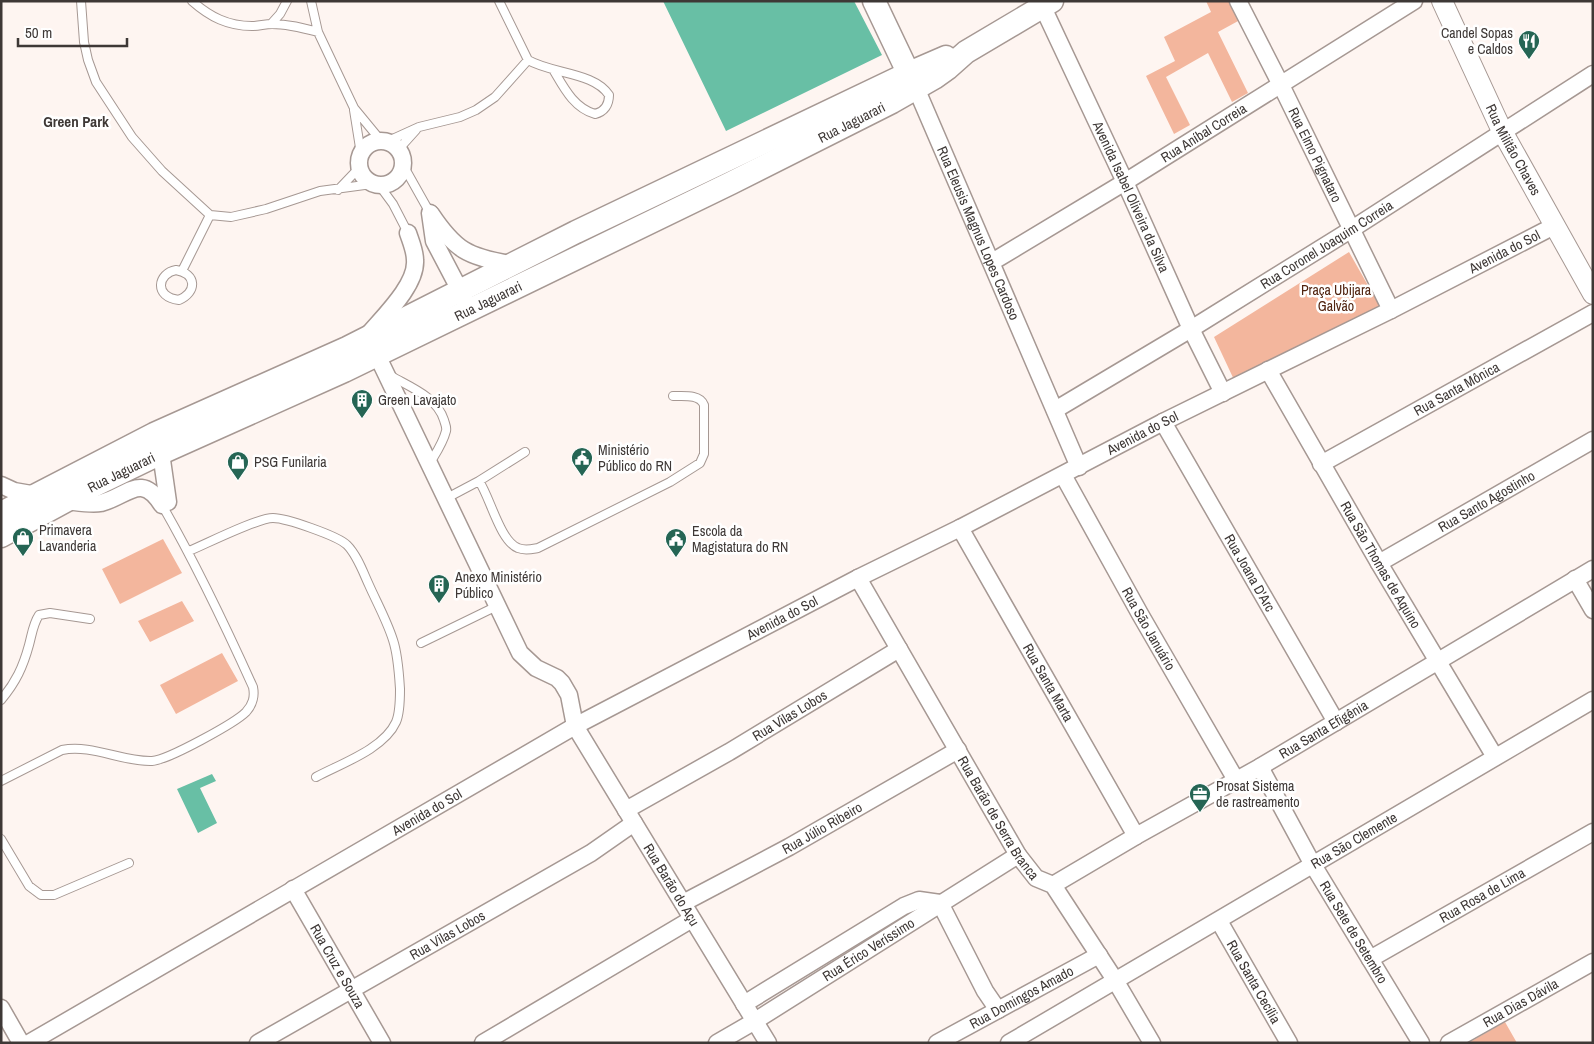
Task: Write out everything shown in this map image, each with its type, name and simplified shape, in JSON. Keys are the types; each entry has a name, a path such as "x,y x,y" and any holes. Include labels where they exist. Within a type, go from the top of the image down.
{"main road":[{"name":"Rua Eleusis Magnus Lopes Cardoso","path":"874,1 912,81"},
{"name":"Rua Jaguarari","path":"465,301 510,264 912,81 948,68 966,52 1045,3"},
{"name":"Rua Jaguarari","path":"1,536 161,453 375,356 465,301 731,183 912,81"},
{"name":"Rua Jaguarari","path":"1,513 154,434 375,356"}],"street":[{"name":"Rua Elmo Pignataro","path":"1238,1 1391,310"},
{"name":"Rua Aníbal Correia","path":"992,262 1125,182 1414,1"},
{"name":"Rua Militão Chaves","path":"1442,1 1502,131 1593,294"},
{"name":"Avenida Isabel Oliveira da Silva","path":"1045,3 1191,329 1223,393"},
{"name":"Rua Coronel Joaquim Correia","path":"1055,410 1191,329 1352,229 1593,74"},
{"name":"Rua Eleusis Magnus Lopes Cardoso","path":"912,81 1080,467"},
{"path":"370,144 392,150 401,172 393,182 376,185 362,174 360,161 370,144"},
{"path":"430,212 451,239 468,254 510,264"},
{"path":"430,212 434,241 465,301"},
{"name":"Avenida do Sol","path":"29,1043 575,726 858,578 1554,226"},
{"path":"408,234 415,260 414,273 375,356 513,640 525,660 536,668 557,678 566,688 575,726"},
{"name":"Rua Santa Mônica","path":"1321,464 1593,313"},
{"name":"Rua São Thomas de Aquino","path":"1268,370 1379,564 1495,757"},
{"name":"Rua Joana D'Arc","path":"1164,422 1336,722"},
{"name":"Rua Santo Agostinho","path":"1379,564 1593,440"},
{"path":"161,453 165,503"},
{"name":"Rua São Januário","path":"1063,475 1140,614 1236,780"},
{"path":"1,485 14,491 37,495"},
{"path":"66,501 100,503 135,488 147,489 165,503"},
{"name":"Rua Santa Marta","path":"960,528 1136,836"},
{"name":"Rua Santa Efigênia","path":"1053,885 1260,767 1593,569"},
{"name":"Rua Barão de Serra Branca","path":"858,578 1018,855 1036,878 1053,885 1115,980 1151,1042"},
{"path":"1575,579 1593,610"},
{"name":"Rua Vilas Lobos","path":"258,1043 591,852 630,817 729,752 899,649"},
{"name":"Rua São Clemente","path":"1115,980 1219,921 1593,700"},
{"name":"Rua Barão do Açu","path":"575,726 768,1043"},
{"name":"Rua Júlio Ribeiro","path":"683,903 789,848 958,750"},
{"name":"Rua Sete de Setembro","path":"1260,767 1313,865 1421,1043"},
{"name":"Rua Rosa de Lima","path":"1370,959 1593,832"},
{"name":"Rua Érico Veríssimo","path":"717,1043 1018,855"},
{"name":"Rua Cruz e Souza","path":"293,889 382,1043"},
{"path":"744,1004 904,906 919,900 940,903 985,991 998,1010"},
{"path":"483,1043 692,919"},
{"name":"Rua Santa Cecília","path":"1219,921 1289,1043"},
{"name":"Rua Domingos Amado","path":"943,1041 1098,955"},
{"name":"Rua Dias Dávila","path":"1449,1043 1593,962"},
{"path":"1010,1043 1115,980"},
{"path":"1,1008 21,1043"}],"lane":[{"path":"81,1 84,42 96,82 132,137 162,171 210,215 231,217 320,191 376,185 393,204 408,234"},
{"path":"192,1 204,12 224,22 251,26 290,25 318,32"},
{"path":"271,24 280,14 287,1"},
{"path":"311,1 318,32 354,108 392,150 430,212"},
{"path":"498,1 528,60 554,71 591,80 603,88 609,95 609,100 604,109 595,114 576,103 554,71"},
{"path":"392,150 419,126 460,118 476,110 495,97 528,60"},
{"path":"338,190 360,161 354,108"},
{"path":"392,150 419,126"},
{"path":"182,271 210,215"},
{"path":"172,271 182,271 188,274 191,280 193,286 190,292 179,300 166,297 161,291 161,285 166,276 172,271"},
{"path":"375,356 428,398 438,407 443,416 447,429 429,464"},
{"path":"478,481 483,486 498,523 510,542 518,548 527,550 538,548 670,482 700,463 704,454 703,400 673,396"},
{"path":"445,499 525,452"},
{"path":"1,781 62,750 72,748 136,761 155,761 200,740 246,712 253,700 253,687 165,503"},
{"path":"189,551 260,521 272,518 289,521 334,536 344,542 353,553 394,641 399,671 400,696 398,713 396,723 376,745 316,776"},
{"path":"422,643 497,606"},
{"path":"1,700 15,683 29,646 35,621 39,615 50,612 90,619"},
{"path":"1,839 29,886 40,895 54,895 129,863"}],"green space":[{"path":"1206,1 1233,1 1274,75 1268,78 1240,20 1218,32 1248,93 1232,102 1208,53 1166,77 1190,125 1174,134 1146,76 1175,61 1164,37 1211,12"},
{"name":"Praça Ubijara Galvão","path":"1349,252 1382,310 1236,384 1214,337"},
{"path":"163,539 182,573 120,604 102,569"},
{"path":"182,601 194,621 150,642 138,621"},
{"path":"222,653 238,681 176,714 160,685"},
{"path":"1505,1022 1517,1043 1468,1043"}],"shaded area":[{"path":"663,1 854,1 882,55 726,131"},
{"path":"212,774 216,781 200,788 217,823 198,833 177,789"}],"place":[{"name":"Candel Sopas e Caldos","path":"1529,60"},
{"name":"Green Lavajato","path":"362,419"},
{"name":"Ministério Público do RN","path":"582,477"},
{"name":"PSG Funilaria","path":"238,481"},
{"name":"Primavera Lavanderia","path":"23,557"},
{"name":"Escola da Magistatura do RN","path":"676,558"},
{"name":"Anexo Ministério Público","path":"439,604"},
{"name":"Prosat Sistema de rastreamento","path":"1200,813"}],"district":[{"name":"Green Park","path":"76,122"}]}
